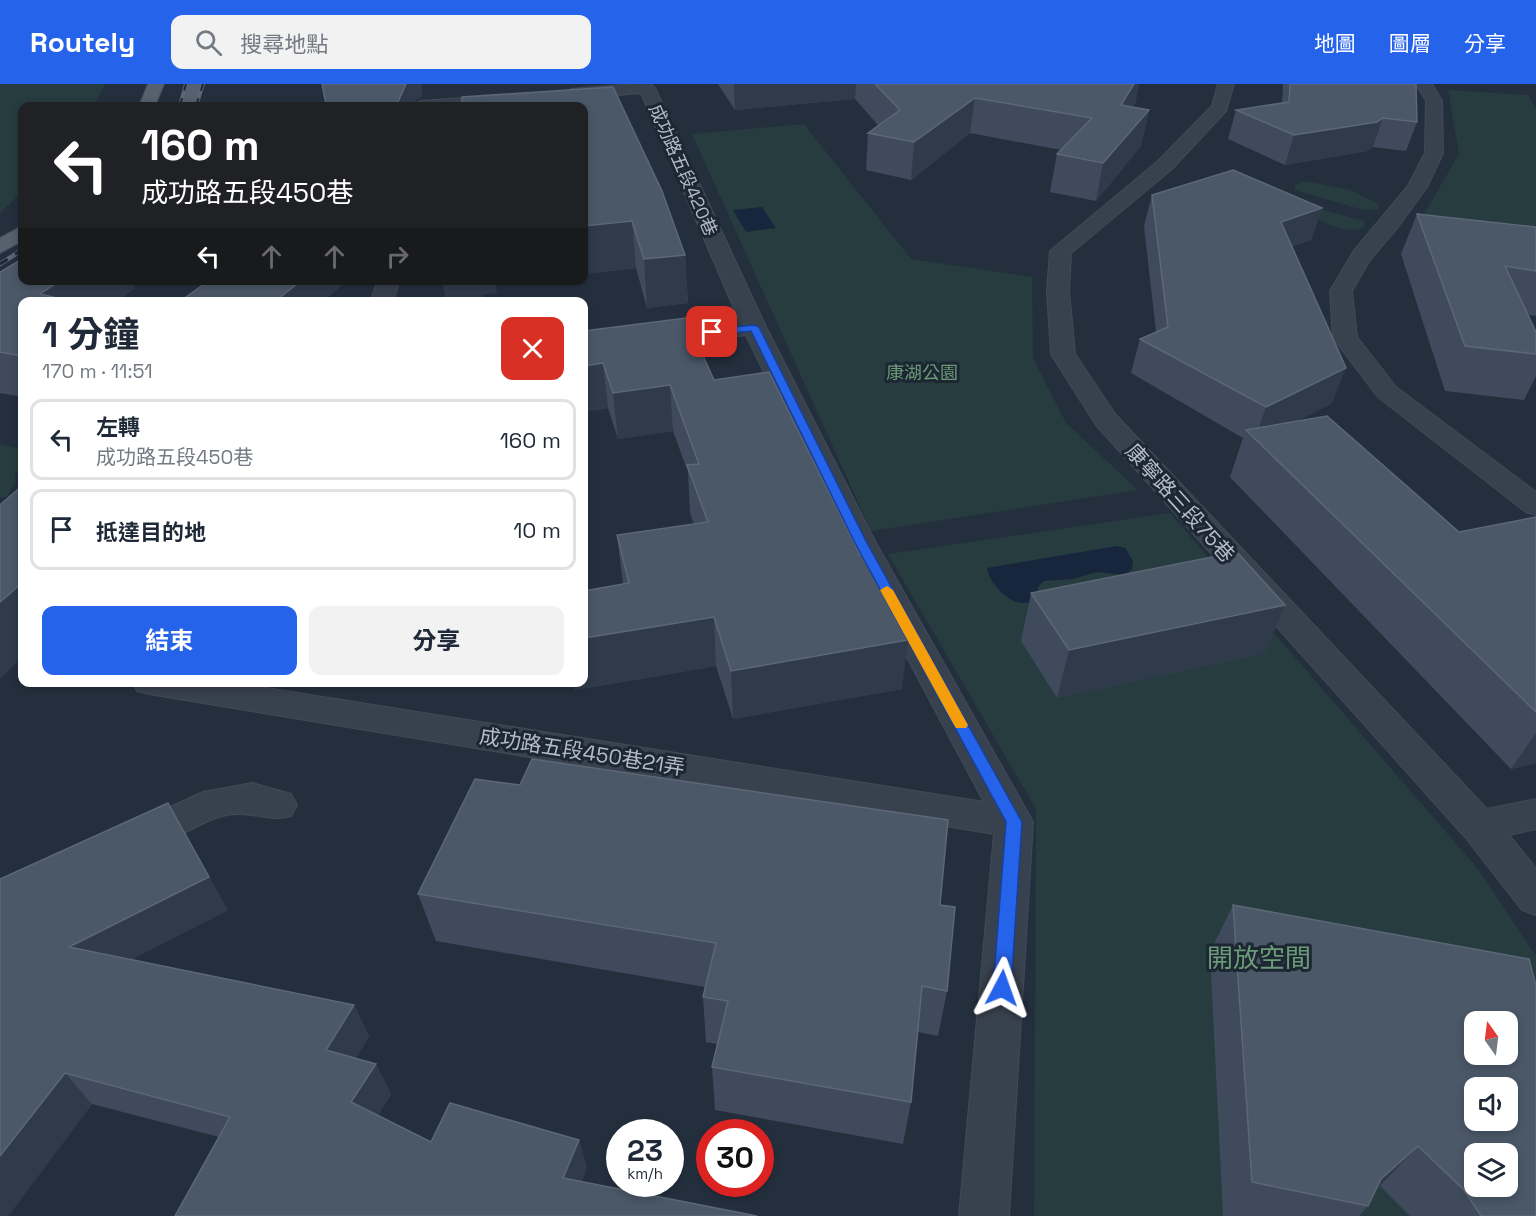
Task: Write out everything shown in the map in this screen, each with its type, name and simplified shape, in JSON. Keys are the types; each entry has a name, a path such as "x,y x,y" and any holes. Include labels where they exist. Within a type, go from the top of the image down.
{"main road":[{"path":"149,102 156,84"},
{"path":"189,102 194,84"},
{"path":"0,247 18,235"}],"street":[{"name":"康寧路三段75巷","path":"1226,84 1220,107 1165,165 1061,251 1058,291 1063,354 1105,419 1479,826 1536,898"},
{"path":"1424,84 1434,101 1434,153 1417,187 1402,226 1361,257 1341,291 1345,338 1387,392 1536,506"},
{"name":"成功路五段420巷","path":"559,95 647,88 754,327"},
{"path":"487,102 524,98"},
{"path":"588,346 754,327 861,543 1014,822 984,1216"},
{"name":"成功路五段450巷21弄","path":"180,687 1014,822"},
{"path":"108,854 216,802 252,798 278,805"},
{"path":"1479,826 1536,814"}],"green space":[{"path":"0,84 105,84 96,102 18,102 18,196 0,213"},
{"path":"1448,90 1528,95 1536,109 1536,240 1421,219 1459,154"},
{"name":"康湖公園","path":"804,124 911,259 1032,277 1033,358 1066,423 1138,490 871,531 692,134"},
{"path":"1304,181 1350,190 1378,204 1379,209 1363,210 1295,190 1295,185"},
{"path":"1296,203 1364,221 1364,228 1346,230 1337,228 1319,220"},
{"path":"0,444 18,448 18,472 14,476 16,482 7,496 0,498"},
{"name":"開放空間","path":"1170,513 1478,869 1536,956 1536,1216 1034,1216 1036,809 888,554"}],"water":[{"path":"762,207 776,228 746,232 733,210"},
{"path":"1117,546 1125,548 1133,561 1132,569 1125,575 1097,572 1073,579 1044,581 1038,587 1036,601 1022,603 1005,595 991,579 987,568"}],"building":[{"path":"322,84 406,84 398,102 326,102"},
{"path":"875,84 1134,84 1121,105 1149,110 1103,163 1057,154 1092,118 975,98 914,142 868,133 900,110"},
{"path":"1290,84 1416,84 1417,122 1383,118 1377,122 1294,135 1236,110 1289,102"},
{"path":"613,87 662,191 685,255 644,259 632,221 588,226 588,102 462,102 462,97"},
{"path":"1233,170 1322,208 1281,222 1346,368 1266,407 1140,339 1168,327 1152,195"},
{"path":"1417,214 1536,227 1536,271 1505,266 1536,332 1536,354 1465,346"},
{"path":"18,261 18,285 54,285 40,294 53,297 18,297 18,355 0,352 0,272"},
{"path":"203,285 296,285 280,297 186,297"},
{"path":"686,318 714,380 769,372 860,555 868,554 908,640 731,671 714,617 588,637 588,590 629,583 617,535 708,522 687,465 699,464 670,385 613,393 603,363 588,365 588,330"},
{"path":"1327,416 1459,532 1536,517 1536,712 1246,430"},
{"path":"18,489 18,586 0,602 0,505"},
{"path":"1237,552 1285,605 1069,650 1031,593"},
{"path":"532,759 948,820 940,905 955,907 947,991 922,986 911,1102 712,1067 728,1001 703,997 716,943 418,894 475,779 520,785"},
{"path":"168,803 209,877 69,947 354,1005 326,1050 376,1064 351,1102 431,1142 450,1103 579,1140 563,1178 606,1186 606,1197 660,1197 757,1216 175,1216 230,1117 65,1073 0,1156 0,879"},
{"path":"1233,905 1529,959 1536,986 1536,1216 1481,1216 1469,1197 1518,1197 1518,1143 1464,1143 1464,1190 1418,1146 1381,1179 1368,1206 1252,1182"}],"railway":[{"path":"181,102 186,84"},
{"path":"197,102 203,84"},
{"path":"0,264 18,253"}],"slow traffic":[{"path":"887,590 961,725"}],"route":[{"path":"712,332 754,327 861,543 1014,822 1002,988"}]}
